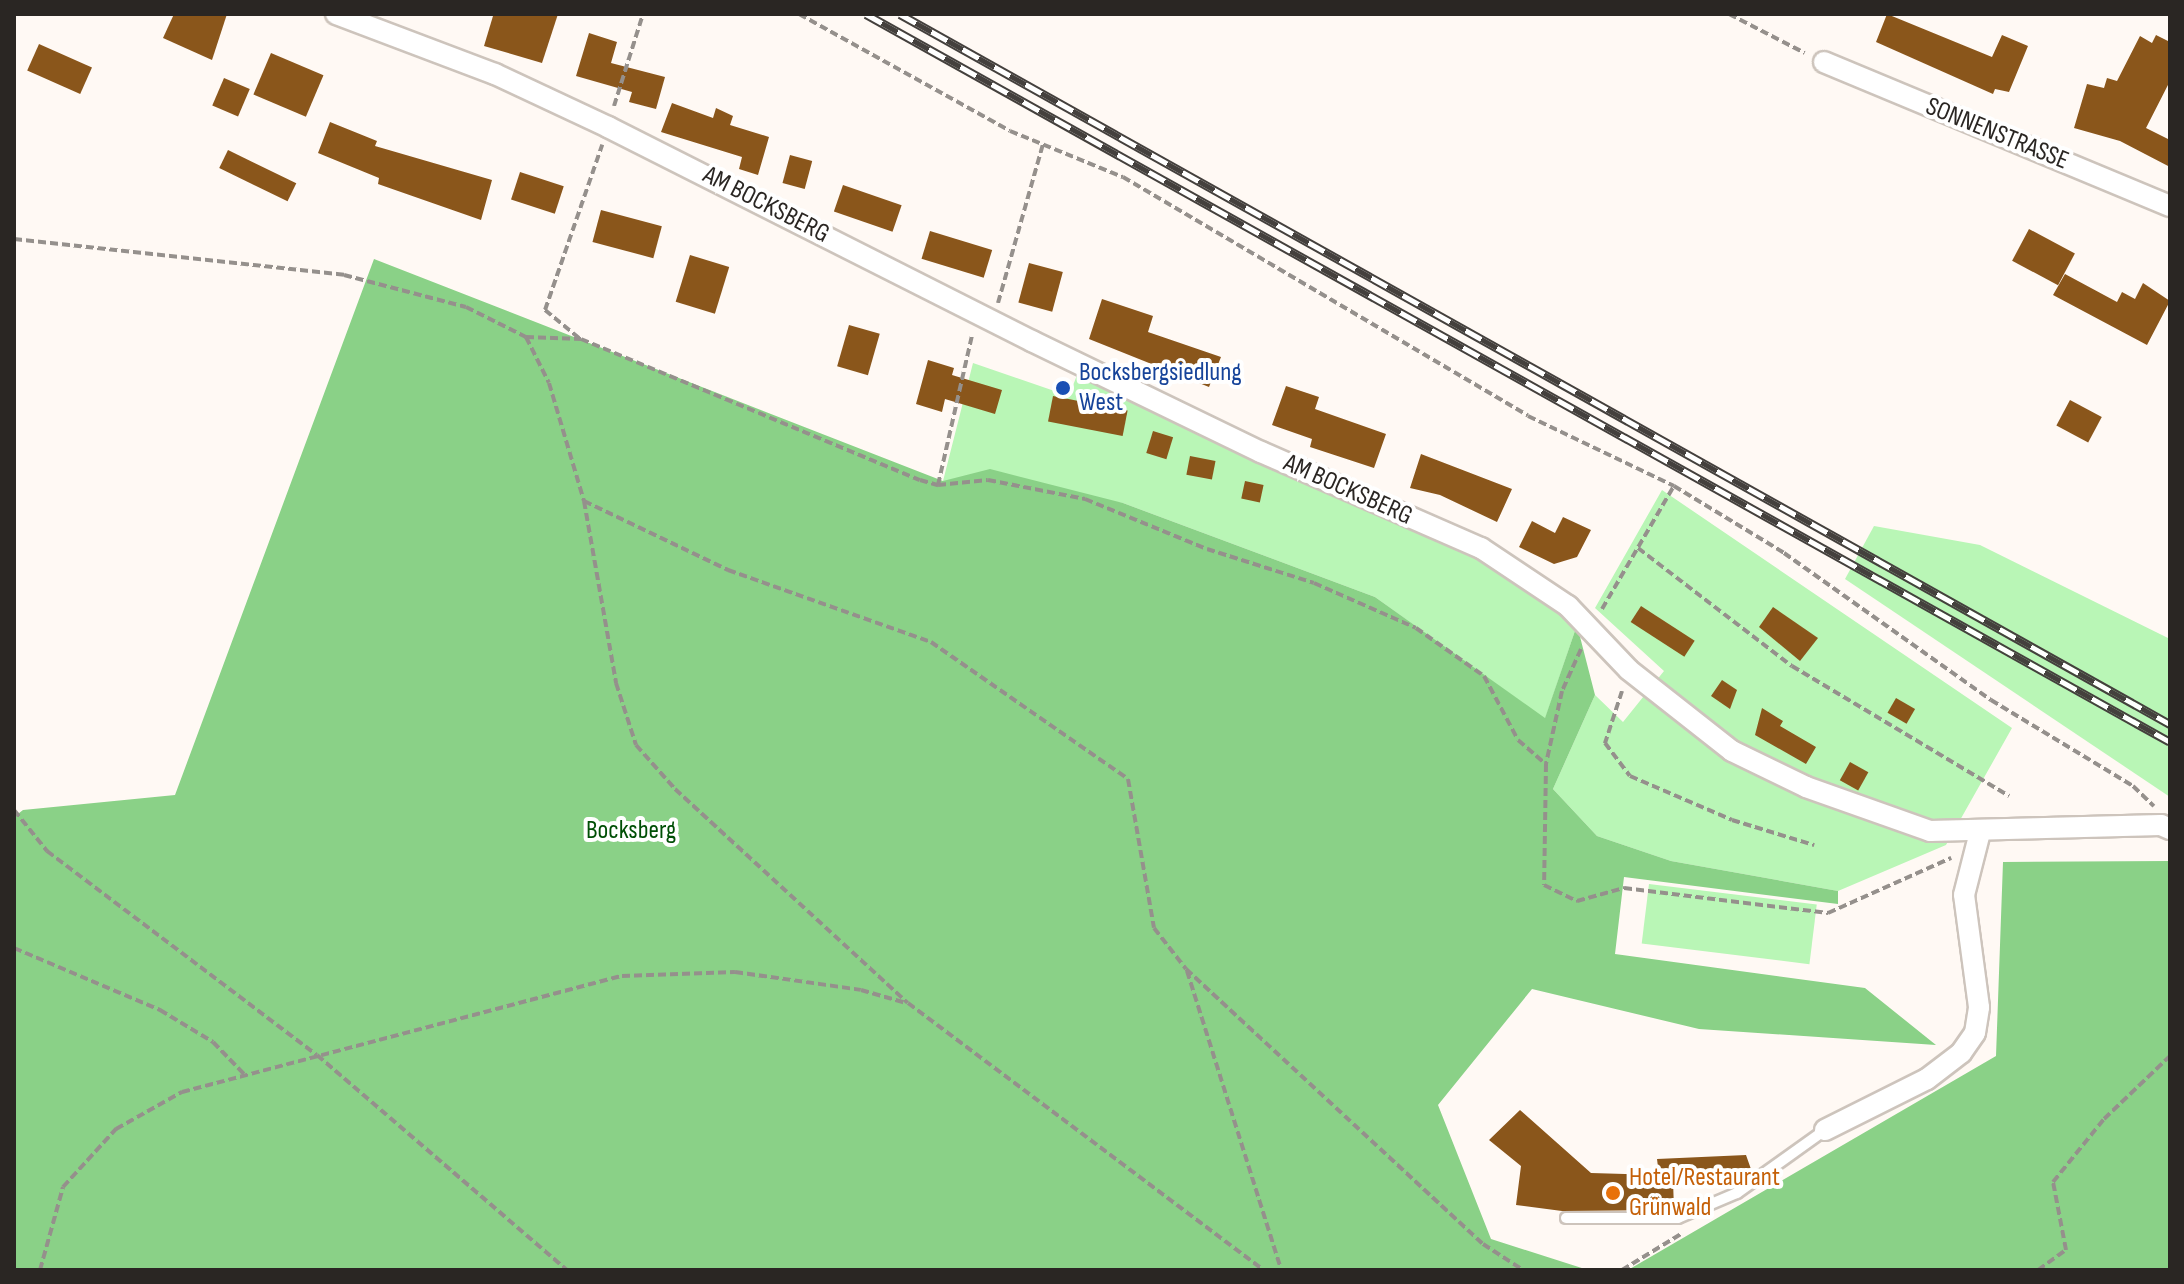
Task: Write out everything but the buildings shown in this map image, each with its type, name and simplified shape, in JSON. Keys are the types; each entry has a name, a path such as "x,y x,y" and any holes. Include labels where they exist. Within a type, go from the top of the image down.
{"street":[{"name":"AM BOCKSBERG","path":"336,14 495,74 608,127 1261,452 1481,548 1591,627 1629,670 1732,751 1806,787 1930,831 2166,827"},
{"name":"SONNENSTRASSE","path":"1824,62 2170,206"},
{"path":"1825,1130 1927,1079 1961,1053 1975,1033 1979,1007 1964,895 1980,832"}],"lane":[{"path":"1566,1218 1678,1218 1737,1193 1825,1130"}],"path":[{"path":"643,14 545,310 581,339 938,485 988,480 1085,499 1207,549 1314,583 1416,628 1484,676 1518,740 1546,764"},
{"path":"799,14 1043,144 1123,177 1528,416 1674,486 1784,553 1991,700 2133,786 2152,802 2166,827"},
{"path":"1729,14 1824,62"},
{"path":"938,485 985,317 1043,144"},
{"path":"14,239 344,275 466,307 526,337 581,339"},
{"path":"526,337 549,383 584,501 616,683 636,745 675,789 908,1003 1263,1270"},
{"path":"1674,486 1591,627 1562,691 1546,764 1544,885 1577,901 1624,888 1828,913 1954,856 1980,832"},
{"path":"584,501 728,570 931,642 1128,779 1154,928 1186,969 1483,1244 1523,1270"},
{"path":"1638,548 1792,666 2009,796"},
{"path":"1629,670 1605,743 1630,776 1732,820 1814,845"},
{"path":"14,810 47,851 317,1055 567,1270"},
{"path":"14,948 160,1010 213,1042 244,1075"},
{"path":"1186,969 1281,1270"},
{"path":"40,1270 63,1187 116,1129 182,1092 622,976 735,972 861,990 908,1003"},
{"path":"2038,1270 2066,1250 2053,1182 2104,1119 2170,1056"}],"green space":[{"name":"Bocksberg","path":"374,259 943,481 990,469 1123,503 1375,597 1545,718 1577,625 1595,695 1553,789 1597,836 1671,861 1838,891 1838,904 1624,877 1615,954 1865,988 1936,1045 1699,1029 1532,989 1438,1105 1491,1239 1588,1270 14,1270 14,817 23,810 175,795"},
{"path":"973,363 1069,396 1077,375 1473,556 1577,625 1545,719 1375,597 1123,503 943,481"},
{"path":"1662,490 2012,728 1946,845 1838,891 1671,861 1597,836 1553,789 1595,695 1623,722 1664,671 1595,608"},
{"path":"1874,526 1980,545 2170,639 2170,797 1845,579"},
{"path":"2170,861 2170,1270 1628,1270 1996,1056 2003,862"},
{"path":"1649,884 1817,905 1809,964 1642,944"}],"railway":[{"path":"866,14 2170,742"},
{"path":"900,14 2170,724"}],"place":[{"name":"Bocksbergsiedlung West","path":"1063,388"},
{"name":"Hotel/Restaurant Grünwald","path":"1613,1193"}]}
